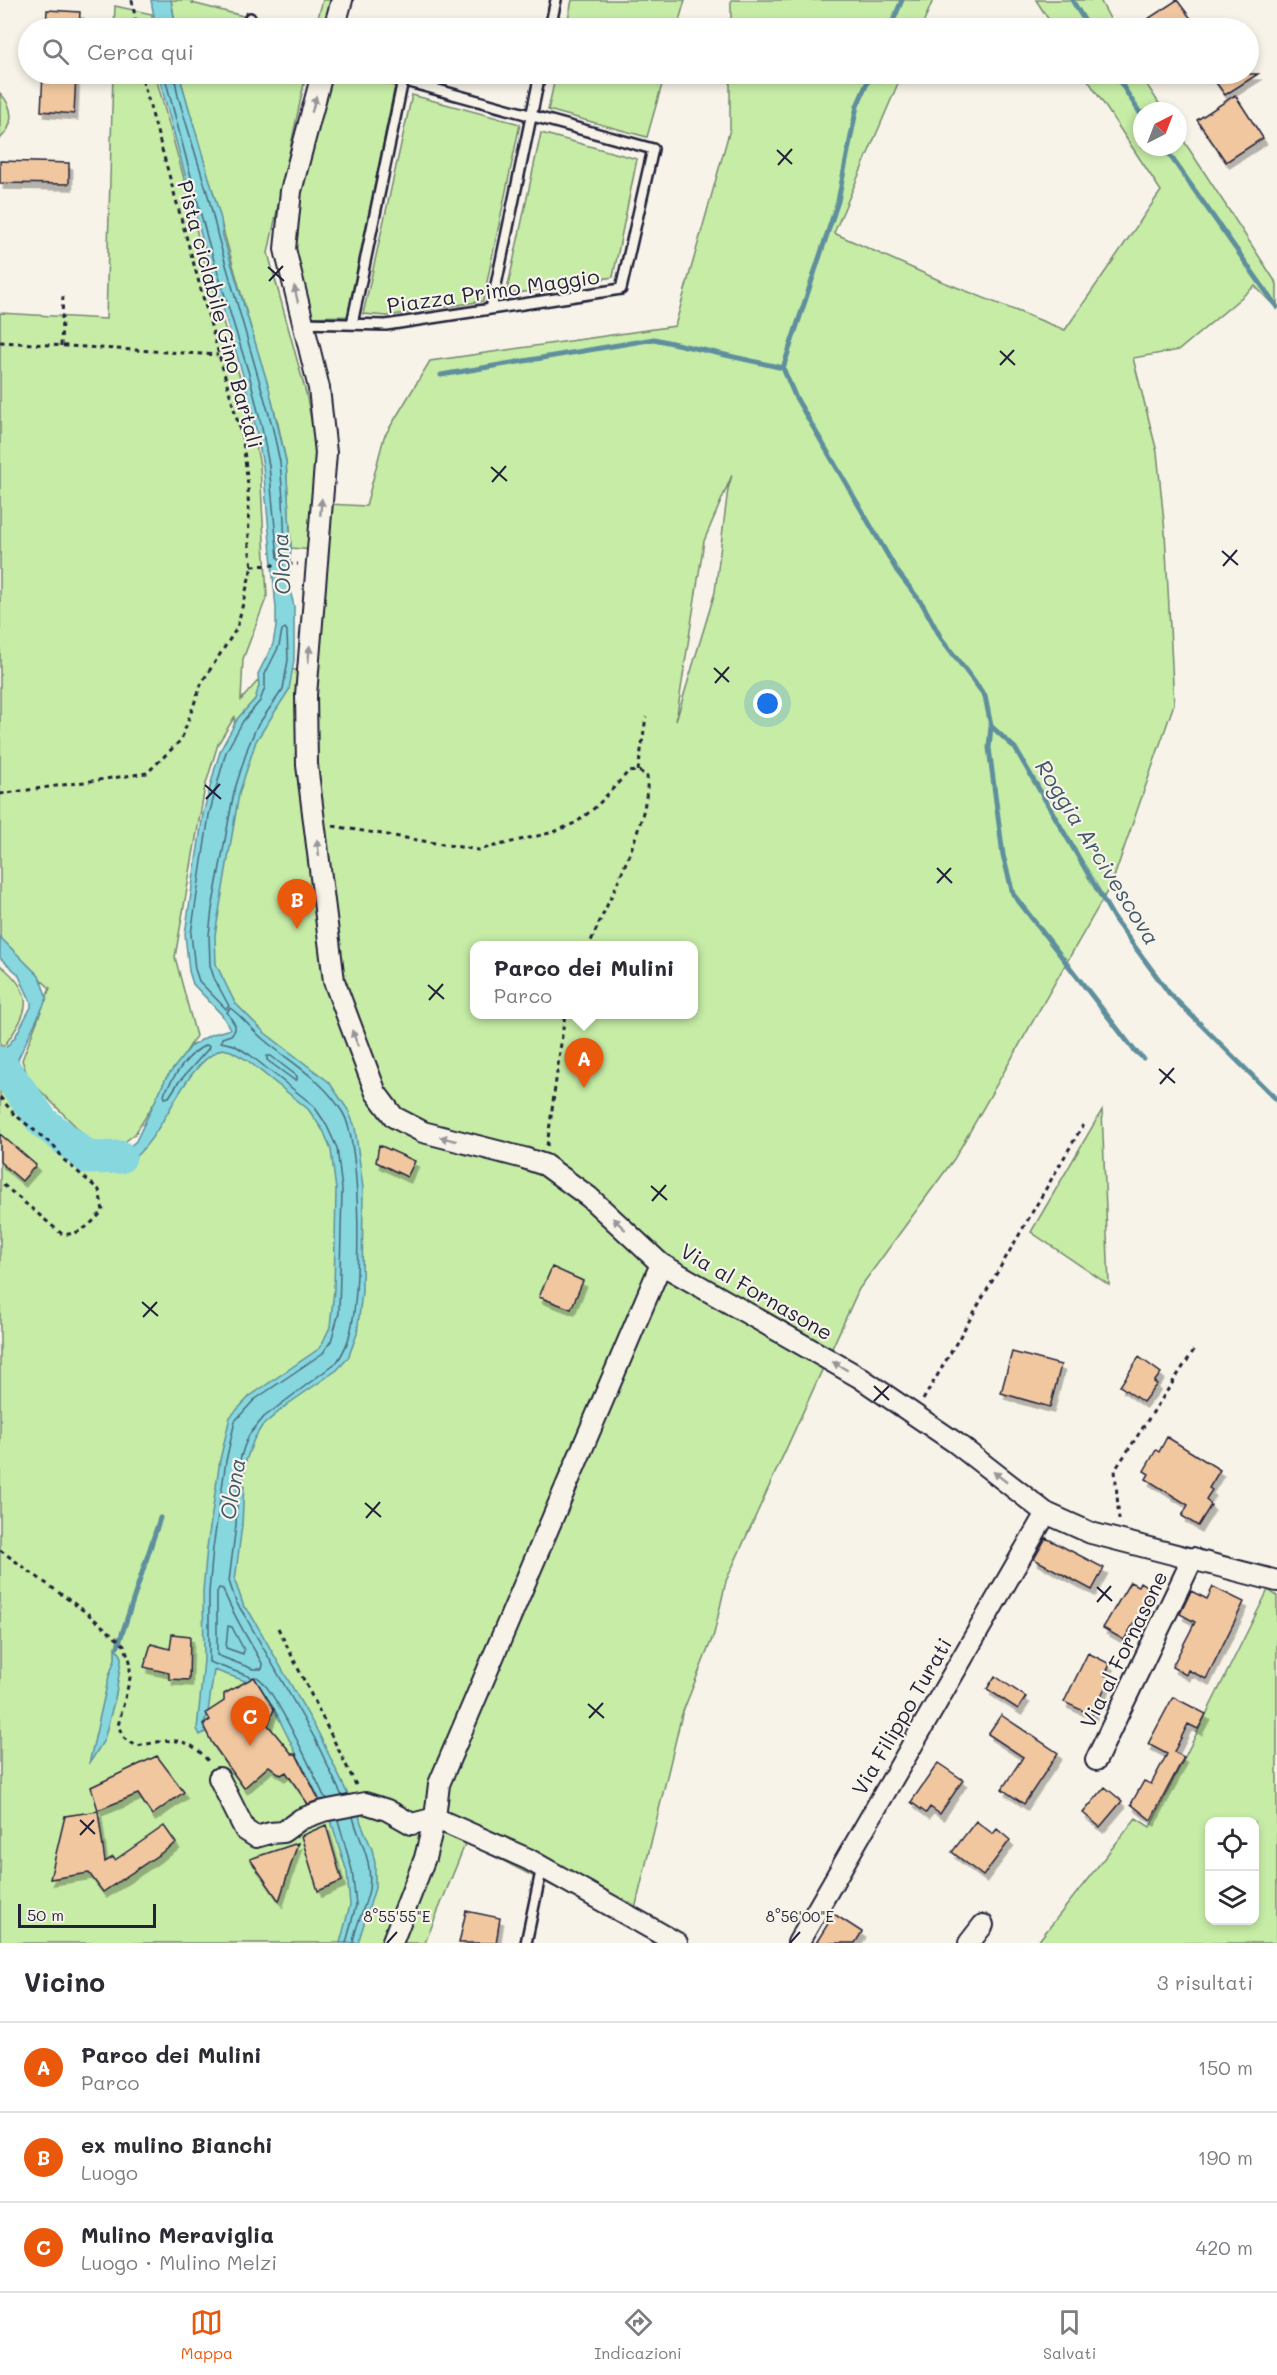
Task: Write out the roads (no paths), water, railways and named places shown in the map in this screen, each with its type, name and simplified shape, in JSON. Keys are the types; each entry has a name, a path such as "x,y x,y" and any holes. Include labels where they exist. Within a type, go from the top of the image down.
{"street":[{"path":"337,18 342,0"},
{"path":"319,84 291,191 285,249 319,388 326,453 310,565 306,694 307,765 334,981 376,1093 394,1118 423,1132 545,1165 589,1197 662,1264"},
{"name":"Via al Fornasone","path":"392,1943 425,1858 435,1818 439,1784 662,1264 859,1377 956,1443 1046,1513 1090,1533 1277,1581"},
{"name":"Via Filippo Turati","path":"798,1943 1046,1513"},
{"name":"Via al Fornasone","path":"1096,1760 1193,1558"},
{"path":"219,1779 245,1830 256,1838 270,1833 283,1832 301,1819 323,1811 365,1803 387,1810 412,1824 435,1818 542,1867 677,1943"},
{"path":"969,1943 983,1925"}],"lane":[{"path":"552,18 556,0"},
{"path":"352,324 402,84"},
{"name":"Piazza Primo Maggio","path":"302,323 386,325 621,289 653,149 417,84"},
{"path":"491,309 538,84"},
{"path":"526,1943 542,1867"}],"water":[{"path":"151,0 171,0 174,18 154,18"},
{"path":"161,84 182,84 221,219 223,236 269,388 286,461 291,548 288,582 294,606 294,660 289,690 256,741 239,794 215,935 216,964 235,1003 265,1033 329,1082 348,1110 355,1127 363,1188 362,1292 357,1334 348,1358 337,1370 288,1404 262,1426 254,1439 245,1463 242,1525 235,1581 244,1607 250,1613 319,1734 351,1801 358,1810 372,1849 375,1863 375,1888 358,1943 340,1943 350,1905 347,1872 326,1805 320,1801 274,1709 257,1683 214,1670 208,1712 203,1725 207,1731 200,1735 197,1729 204,1660 203,1591 207,1547 220,1460 230,1417 250,1396 320,1348 330,1327 334,1290 336,1190 331,1150 324,1132 308,1109 247,1060 222,1049 207,1058 194,1071 141,1152 123,1166 110,1168 85,1154 50,1126 19,1096 1,1073 0,1051 4,1050 15,1037 31,1007 31,1002 18,974 0,958 0,937 39,976 47,998 18,1059 21,1076 32,1094 91,1145 109,1152 129,1147 136,1141 166,1078 191,1046 210,1035 230,1029 222,1015 193,984 189,971 185,934 203,814 215,768 221,749 238,718 255,699 259,686 258,674 273,644 276,608 263,466 256,429 243,375 203,242"},
{"path":"115,1647 121,1655 116,1694 104,1740 89,1764 115,1659"}],"waterway":[{"name":"Roggia Arcivescova","path":"894,18 902,0"},
{"name":"Roggia Arcivescova","path":"1072,0 1083,18"},
{"name":"Roggia Arcivescova","path":"783,368 838,201 857,106 867,84"},
{"name":"Roggia Arcivescova","path":"1121,84 1133,102"},
{"name":"Roggia Arcivescova","path":"1170,156 1277,307"},
{"name":"Roggia Arcivescova","path":"441,375 654,339 783,368 795,396 897,571 923,605 941,638 985,696 991,726 989,748 1003,855 1013,894 1134,1050 1143,1058"},
{"name":"Roggia Arcivescova","path":"991,726 1015,748 1115,920 1169,993 1277,1100"},
{"name":"Olona","path":"0,1063 43,1122 89,1158 120,1157"},
{"path":"118,1646 160,1518"}],"place":[{"name":"ex mulino Bianchi","path":"297,929"},
{"name":"Parco dei Mulini","path":"584,1088"},
{"name":"Mulino Meraviglia","path":"250,1746"}]}
